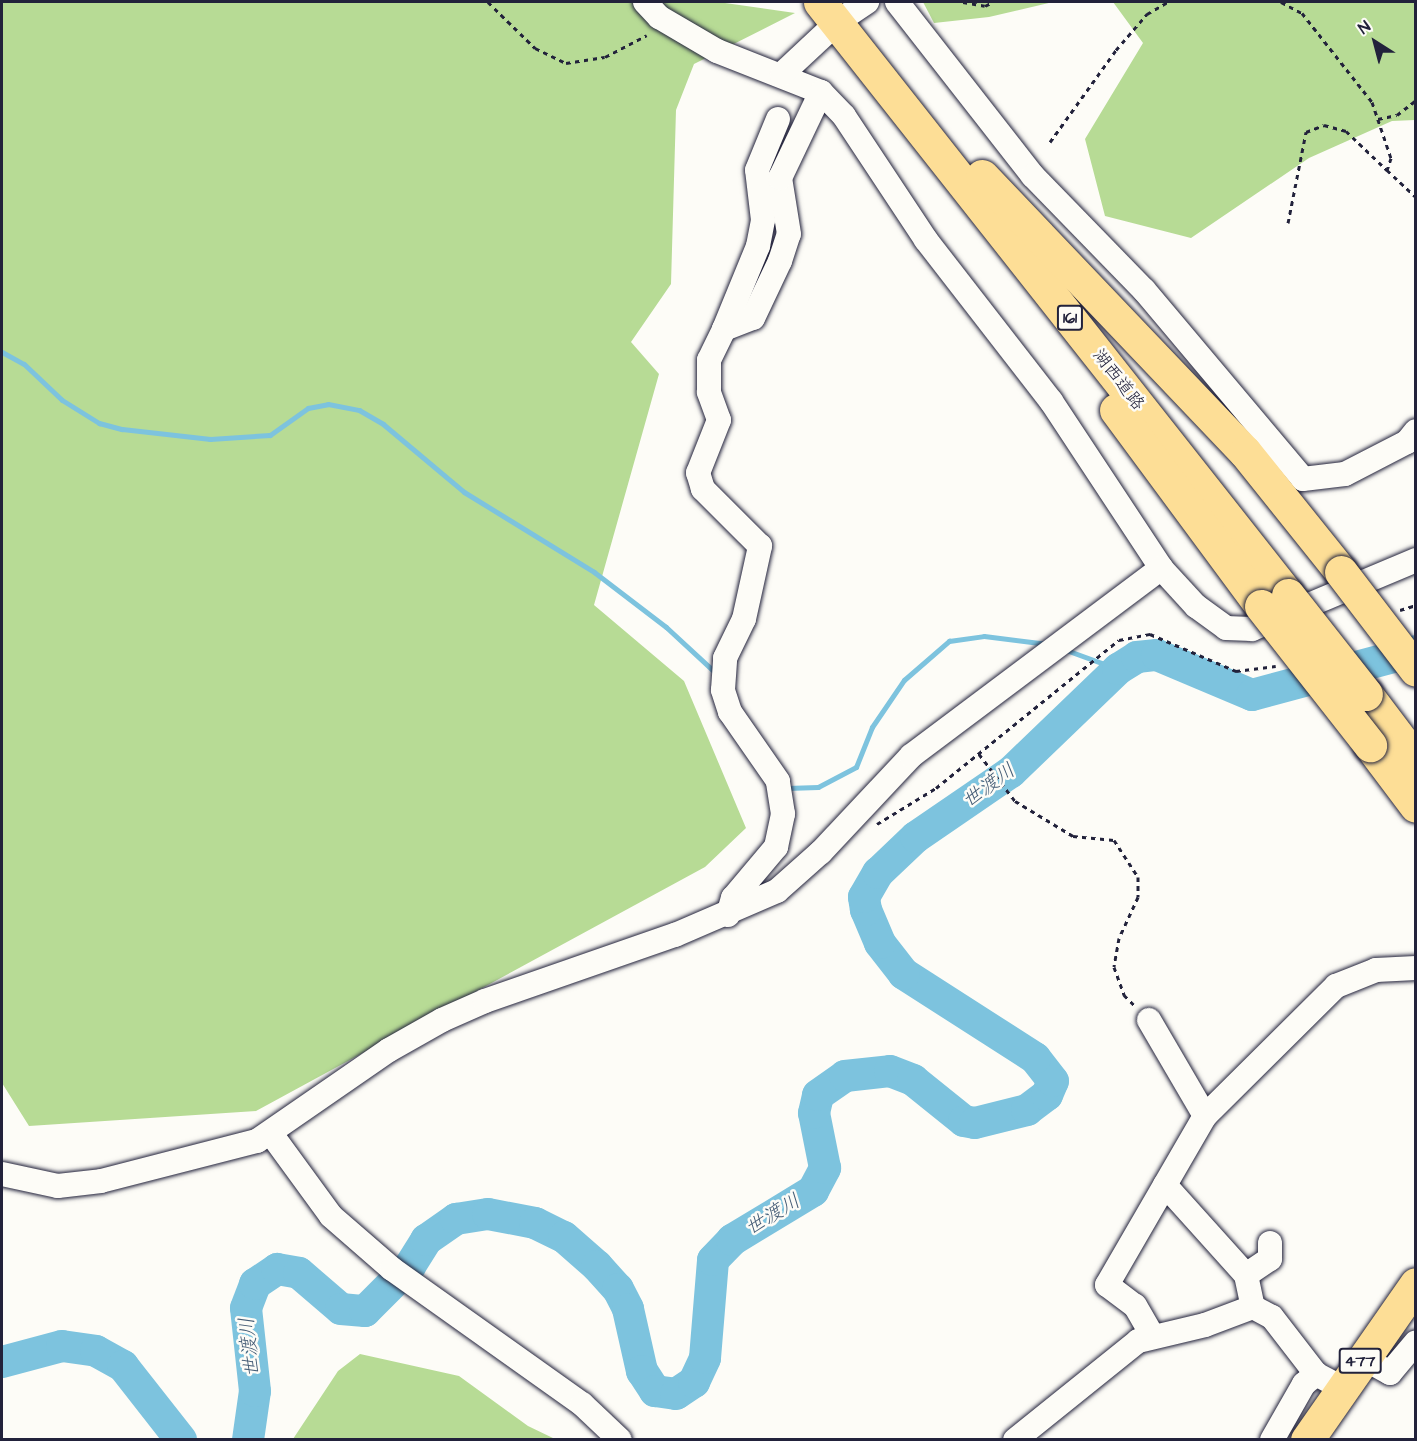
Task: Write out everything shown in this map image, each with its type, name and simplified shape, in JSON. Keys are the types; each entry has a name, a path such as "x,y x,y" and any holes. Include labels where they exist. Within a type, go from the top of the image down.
{"highway":[{"name":"湖西道路","path":"842,18 1086,339 1096,382 1275,601"},
{"path":"842,18 1245,452 1416,670"},
{"path":"1275,601 1366,694 1416,760"},
{"path":"1275,601 1370,745 1416,806"},
{"name":"477","path":"1307,1440 1328,1382 1363,1358 1416,1284"}],"street":[{"path":"645,2 666,22 717,51 782,74 821,92 844,116 926,240 1051,401 1161,568 1196,606 1226,628 1252,629 1416,560"},
{"path":"897,2 1033,176 1144,290 1303,479 1345,474 1407,441 1416,431"},
{"path":"782,74 842,18"},
{"path":"724,329 753,318 780,261 789,234 780,178 821,92"},
{"path":"728,915 733,898 776,847 783,814 778,781 730,712 723,690 725,658 744,619 760,546 703,489 698,472 719,420 708,374 713,348 724,329 758,246 764,220 757,170 778,119"},
{"path":"2,1174 58,1186 101,1181 272,1135 389,1050 442,1020 728,915 777,891 821,852 911,756 1161,568"},
{"path":"1152,1335 1135,1305 1107,1285 1205,1116 1336,986 1376,970 1416,968"},
{"path":"1149,1020 1205,1116"},
{"path":"272,1135 332,1216 392,1269 582,1404 620,1440"},
{"path":"1165,1185 1246,1275 1253,1307"},
{"path":"1246,1275 1269,1258 1269,1243"},
{"path":"1015,1440 1138,1341 1152,1335 1205,1325 1253,1307 1272,1317 1328,1382"},
{"path":"1363,1358 1390,1373 1416,1342"},
{"path":"1272,1440 1304,1384 1328,1382"}],"path":[{"path":"488,2 535,48 566,63 605,57 666,22"},
{"path":"963,2 985,6 993,2"},
{"path":"1050,142 1116,50 1147,14 1168,2"},
{"path":"1281,2 1302,13 1372,102 1391,158 1387,170"},
{"path":"1378,118 1397,115 1416,100"},
{"path":"1288,223 1306,132 1324,125 1346,131 1416,197"},
{"path":"1391,614 1416,605"},
{"path":"872,827 936,788 1119,640 1150,634 1236,671 1282,663"},
{"path":"979,754 1015,801 1073,836 1114,840 1138,877 1138,897 1119,938 1114,968 1124,995 1149,1020"}],"green space":[{"path":"2,2 718,2 795,13 694,64 676,110 671,284 631,342 659,374 594,605 684,681 746,828 705,867 256,1111 29,1126 2,1083"},
{"path":"923,2 1053,2 989,17 934,23"},
{"path":"1113,2 1415,2 1415,120 1392,121 1309,158 1191,238 1105,216 1085,139 1143,43"},
{"path":"360,1354 459,1376 528,1426 555,1439 293,1439 338,1371"}],"waterway":[{"path":"2,352 24,364 62,400 99,423 122,429 210,439 270,435 308,408 328,404 359,410 383,424 464,492 594,572 666,627 717,674"},
{"path":"787,788 818,787 856,767 872,727 904,680 949,641 984,636 1048,644"},
{"path":"1066,650 1118,669"},
{"name":"世渡川","path":"248,1440 255,1391 246,1308 255,1284 277,1269 299,1273 341,1309 365,1311 410,1266 426,1240 456,1219 488,1214 535,1223 564,1237 597,1266 618,1289 628,1309 642,1371 655,1391 676,1394 694,1382 705,1358 713,1260 732,1240 813,1191 825,1168 814,1113 818,1095 845,1076 890,1071 913,1080 964,1121 975,1123 1027,1110 1047,1095 1053,1081 1035,1058 904,974 880,943 866,910 864,897 878,873 916,837 1011,772 1118,669 1137,657 1157,655 1252,695 1416,651"},
{"name":"世渡川","path":"2,1362 62,1346 96,1351 123,1366 181,1440"}]}
